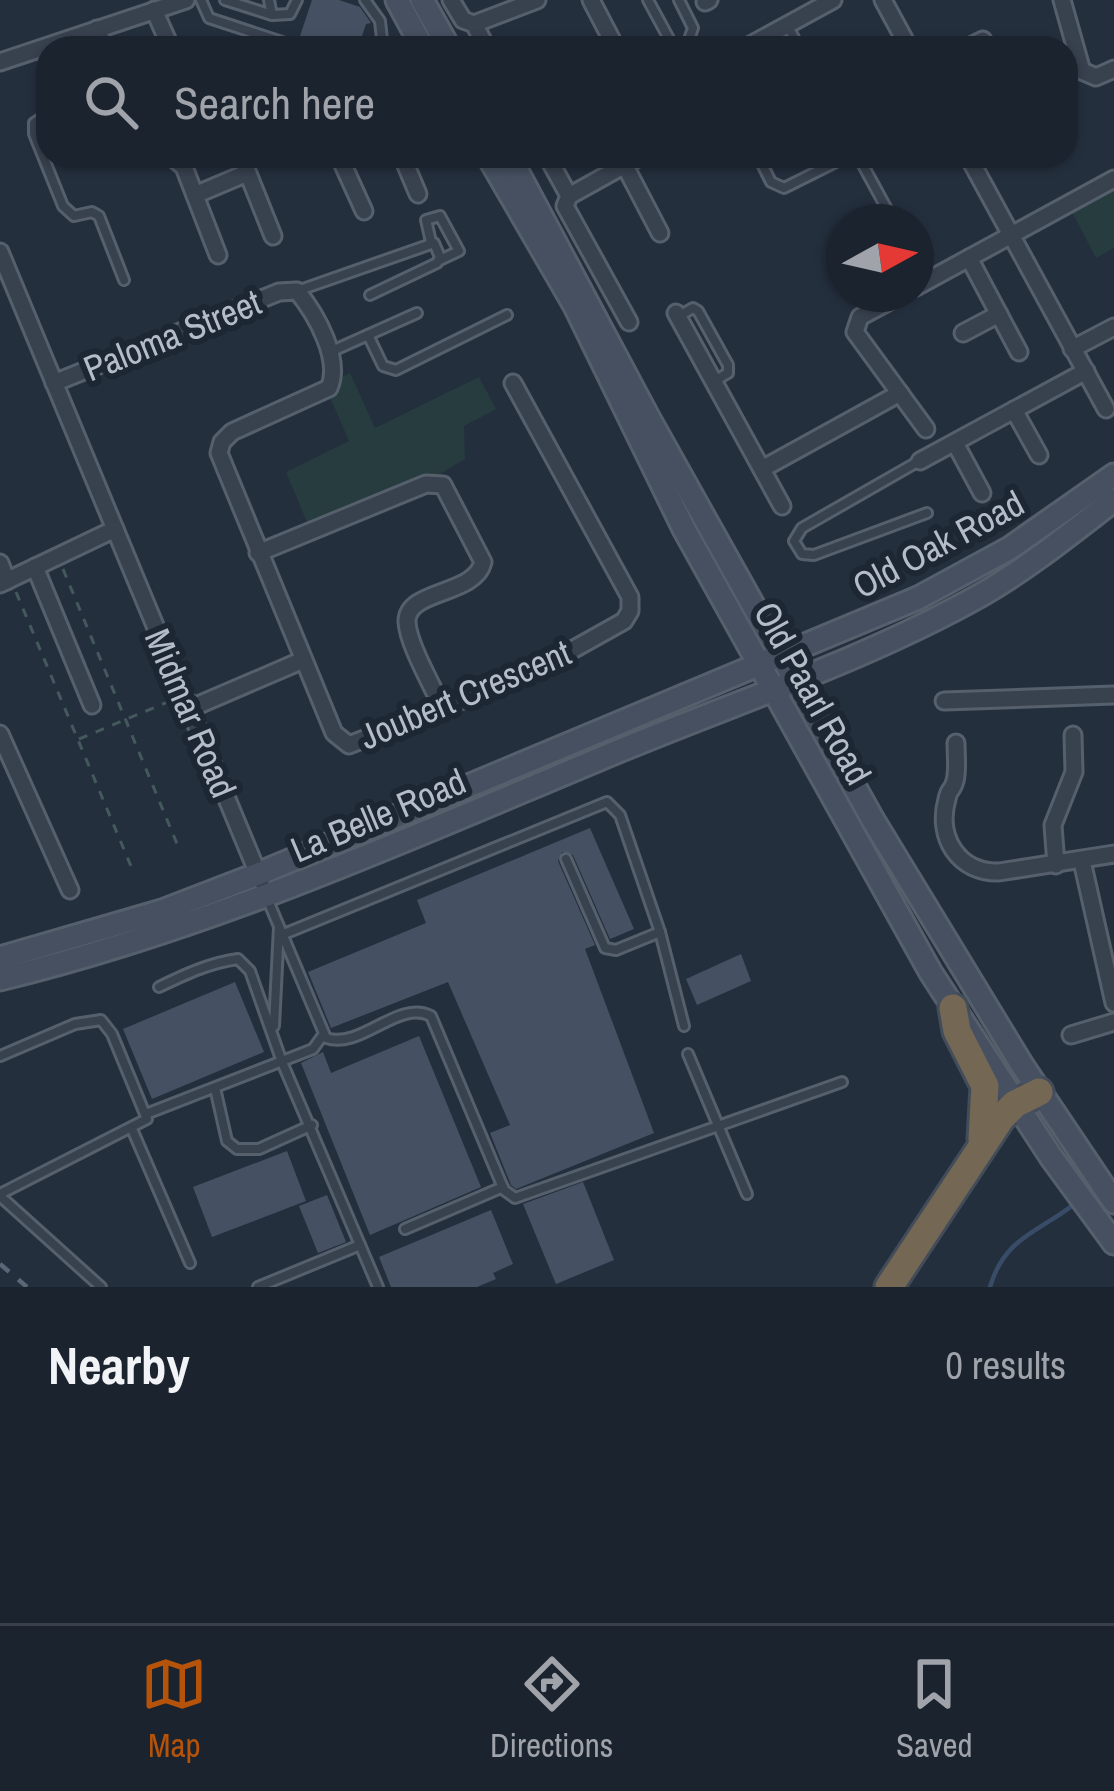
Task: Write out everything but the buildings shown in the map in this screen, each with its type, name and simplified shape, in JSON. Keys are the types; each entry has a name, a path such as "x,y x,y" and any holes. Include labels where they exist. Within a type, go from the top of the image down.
{"highway":[{"path":"953,1008 957,1031 985,1086 982,1143"},
{"path":"889,1287 982,1143 1027,1098"}],"main road":[{"path":"397,0 416,36"},
{"path":"422,0 442,36"},
{"name":"Old Paarl Road","path":"495,168 575,306 684,530 953,1008 1027,1098 1076,1148 1114,1202"},
{"name":"Old Paarl Road","path":"515,168 647,417 1027,1098 1051,1157 1114,1243"},
{"name":"Old Oak Road","path":"760,666 955,580 1026,538 1114,475"},
{"name":"Old Oak Road","path":"773,688 982,594 1114,500"},
{"name":"La Belle Road","path":"0,958 162,911 760,666"},
{"name":"La Belle Road","path":"0,979 167,933 267,897 773,688"},
{"path":"258,874 279,880 320,863 367,855"},
{"path":"162,911 189,910 244,893 267,897"}],"street":[{"path":"76,36 186,0"},
{"path":"451,0 480,36"},
{"path":"473,24 537,0"},
{"path":"591,0 610,36"},
{"path":"767,36 814,5 833,0"},
{"path":"883,0 902,36"},
{"path":"1063,0 1073,36"},
{"path":"159,6 168,36"},
{"path":"97,29 100,36"},
{"path":"0,62 36,49"},
{"path":"1078,56 1082,71 1096,77 1114,69"},
{"path":"184,168 218,255"},
{"path":"246,168 273,236"},
{"path":"345,168 364,211"},
{"path":"407,168 418,194"},
{"path":"554,168 569,196"},
{"path":"622,168 569,196 565,206 629,322"},
{"path":"627,168 660,232"},
{"path":"974,168 1106,409"},
{"path":"195,195 248,173"},
{"path":"934,277 1114,179"},
{"name":"Midmar Road","path":"0,252 267,897"},
{"path":"968,258 1019,352"},
{"path":"294,291 310,308 329,352"},
{"name":"Paloma Street","path":"54,383 294,291"},
{"path":"869,312 854,327 926,429"},
{"path":"963,333 999,314"},
{"path":"677,315 782,506"},
{"path":"1072,350 1114,327"},
{"name":"Joubert Crescent","path":"329,352 333,380 322,392 232,433 222,442 221,464 334,733 344,743 362,742 546,667 624,621 630,611 631,597 513,383"},
{"path":"920,461 1085,371"},
{"path":"762,469 900,393"},
{"path":"1014,410 1040,455"},
{"path":"955,443 982,493"},
{"path":"258,553 427,484 443,485 483,562 473,579 415,604 407,617 442,710"},
{"path":"0,563 6,581 115,529"},
{"path":"35,567 92,705"},
{"path":"187,702 303,660"},
{"path":"944,701 1114,695"},
{"path":"0,734 70,890"},
{"path":"1056,865 1053,826 1074,772 1073,735"},
{"path":"956,742 956,777 945,814 947,837 956,856 982,872 1114,854"},
{"path":"1082,861 1114,1003"},
{"path":"1071,1035 1114,1022"}],"lane":[{"path":"201,0 209,18 264,36"},
{"path":"225,0 272,15 290,14 297,0"},
{"path":"269,0 272,15"},
{"path":"364,0 380,21 382,36"},
{"path":"648,0 668,36"},
{"path":"679,0 692,36"},
{"path":"787,25 793,36"},
{"path":"48,168 63,206 74,216 92,212 99,216 124,280"},
{"path":"764,168 771,182 784,188 824,168"},
{"path":"865,168 884,204"},
{"path":"370,295 440,260 459,250 440,216 426,220 440,260"},
{"path":"294,291 431,242"},
{"path":"329,352 417,313"},
{"path":"368,335 382,366 396,370 507,315"},
{"path":"920,461 802,528 794,541 802,554 814,555 927,513"},
{"path":"281,929 602,802 614,806 620,815 660,932 684,1026"},
{"path":"566,859 605,948 616,950 660,932"},
{"path":"267,897 330,1040 341,1041 413,1012 428,1013 509,1196 524,1198 842,1082"},
{"path":"274,1033 281,929"},
{"path":"159,987 203,966 238,959 250,971 282,1062 378,1287"},
{"path":"0,1056 74,1024 101,1020 112,1034 147,1122 0,1195 101,1287"},
{"path":"146,1114 313,1049 324,1034"},
{"path":"688,1054 747,1194"},
{"path":"214,1087 227,1141 236,1149 259,1149 312,1124"},
{"path":"132,1129 190,1263"},
{"path":"405,1229 503,1187"},
{"path":"258,1287 360,1245"}],"path":[{"path":"58,557 180,851"},
{"path":"6,581 133,871"},
{"path":"78,740 187,702"}],"green space":[{"path":"1114,186 1114,248 1096,258 1071,210"},
{"path":"350,373 375,428 479,377 496,409 464,426 465,459 433,478 309,527 286,472 349,441 329,395 339,378"}],"waterway":[{"path":"990,1287 1014,1246 1077,1202"}],"railway":[{"path":"0,1264 27,1287"}]}
